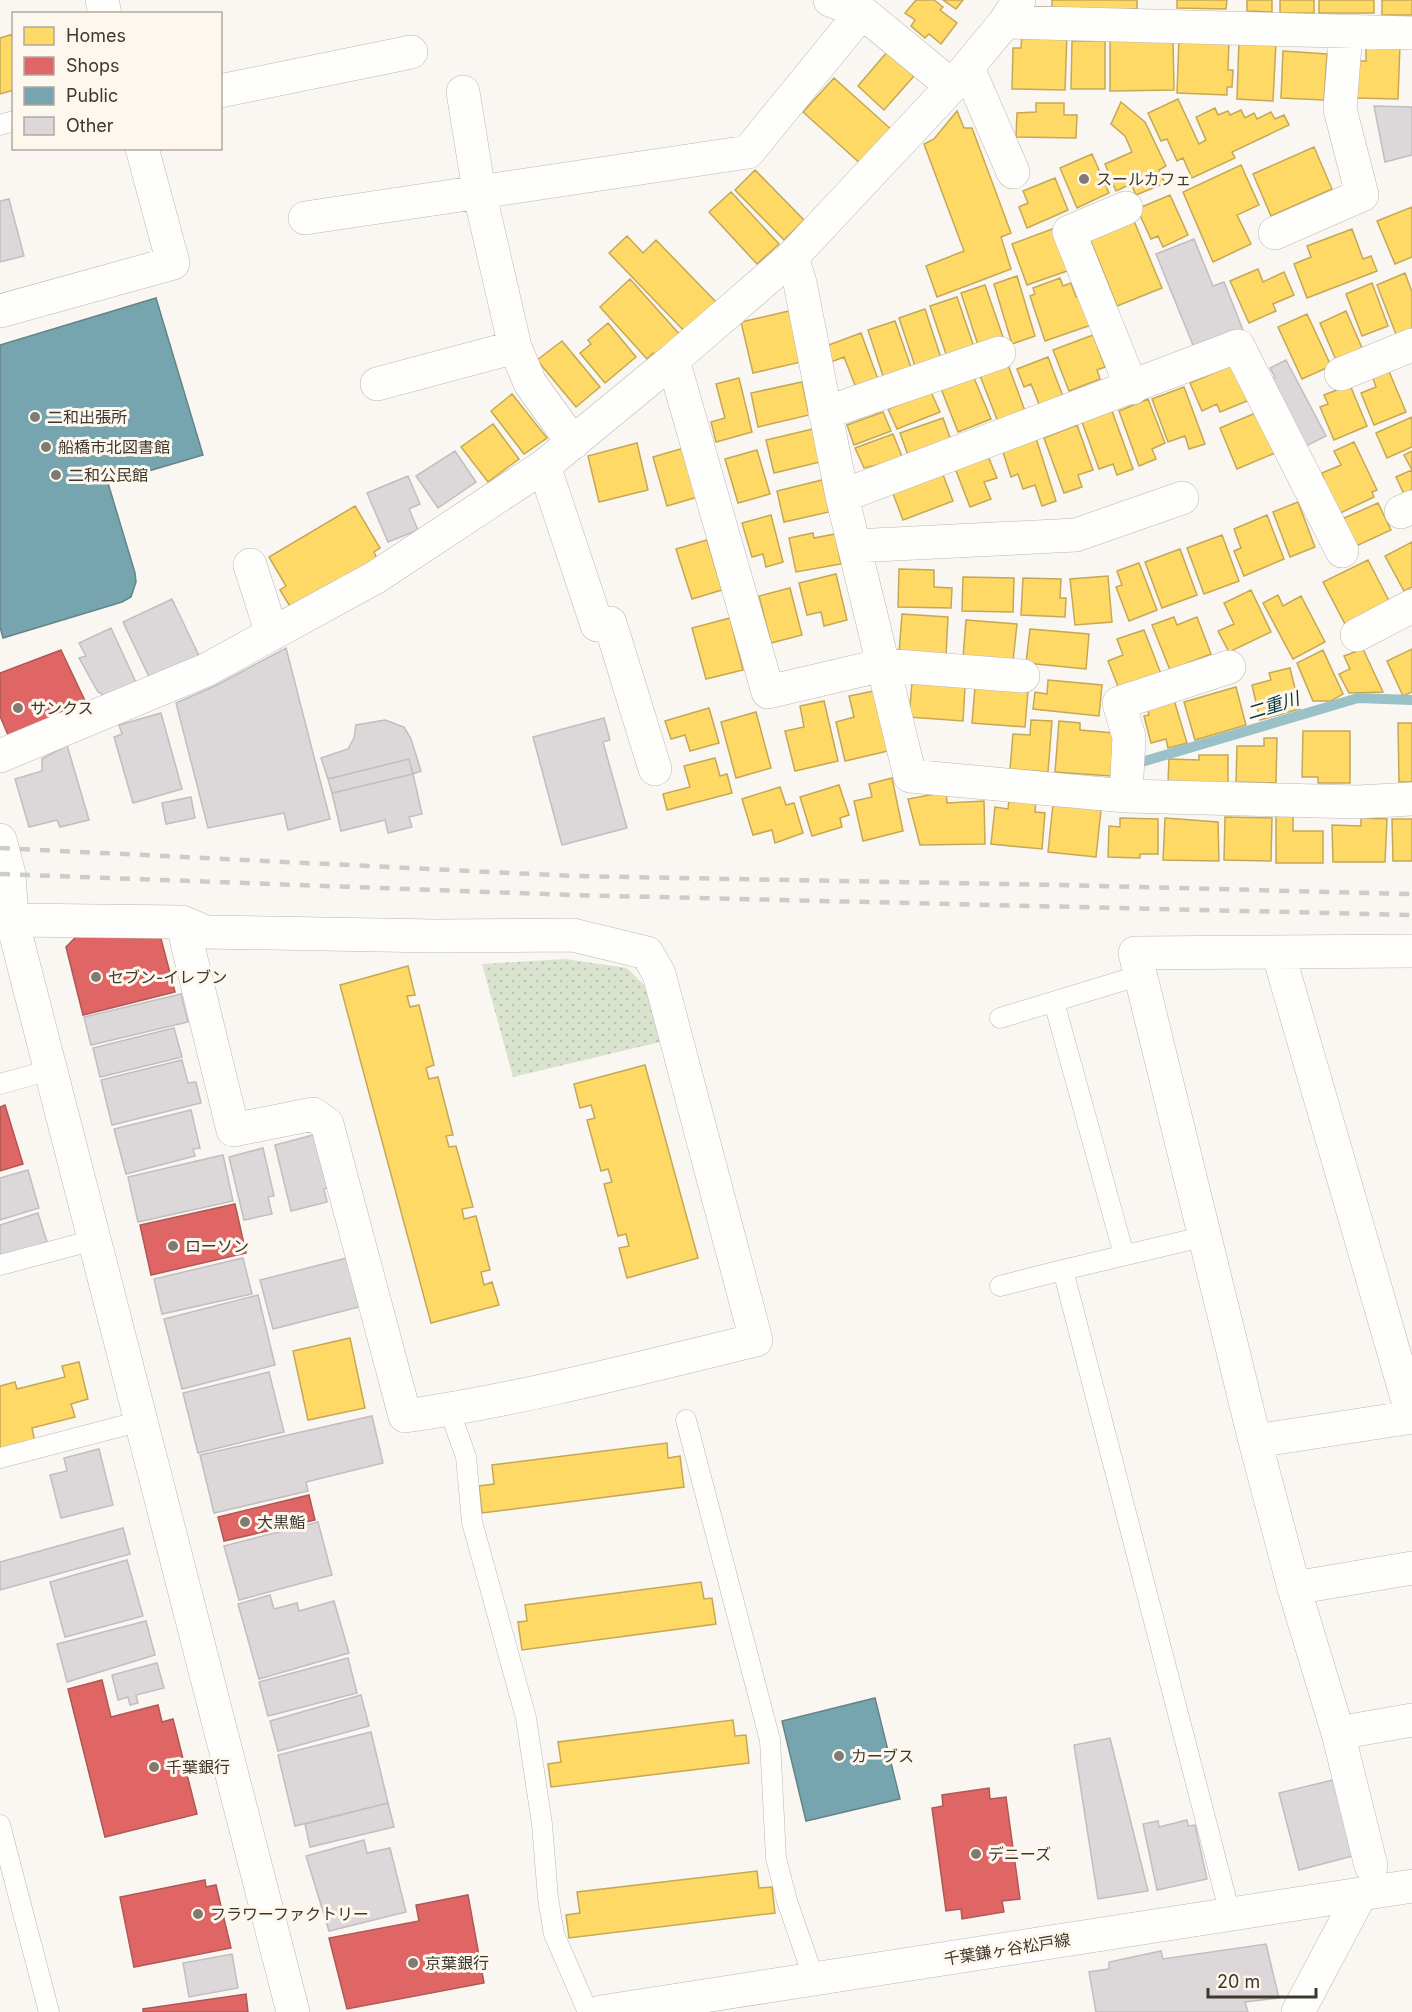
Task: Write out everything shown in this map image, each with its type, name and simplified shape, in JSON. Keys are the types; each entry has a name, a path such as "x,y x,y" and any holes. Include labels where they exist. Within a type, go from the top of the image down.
{"street":[{"path":"830,0 862,12 960,77 1013,172"},
{"path":"0,756 206,670 376,578 544,466 673,360 792,257 960,77 1012,11 1346,32 1412,33"},
{"path":"305,218 748,152 862,12"},
{"path":"1275,233 1362,195 1340,110 1346,32"},
{"path":"222,91 411,52"},
{"path":"463,92 479,191 514,347 530,383 573,443"},
{"path":"0,311 173,262 143,150"},
{"path":"1126,208 1069,232 1132,388"},
{"path":"792,257 800,283 842,496 910,776 1126,796 1358,802 1412,799"},
{"path":"1341,374 1412,345"},
{"path":"842,496 1238,346 1342,551"},
{"path":"377,384 514,347"},
{"path":"825,413 999,353"},
{"path":"673,360 768,692 883,665 1023,676"},
{"path":"544,466 597,625 610,623 655,769"},
{"path":"854,546 1076,535 1182,498"},
{"path":"250,565 272,634"},
{"path":"1357,635 1412,606"},
{"path":"1126,796 1129,737 1119,703 1229,667"},
{"path":"0,840 9,874 6,922 50,1070 293,2012"},
{"path":"6,922 182,921 206,932 435,936 573,935 647,953 659,974 756,1340 558,1387 405,1416 327,1124 313,1114 233,1130 182,921"},
{"path":"1298,2012 1369,1884 1338,1733 1294,1588 1255,1441 1135,953 1412,951"},
{"path":"1255,1441 1412,1416 1278,952"},
{"path":"1294,1588 1412,1568"},
{"path":"1338,1733 1412,1720"},
{"name":"千葉鎌ヶ谷松戸線","path":"601,2012 1230,1914 1369,1884 1412,1886"}],"lane":[{"path":"1000,1018 1140,975"},
{"path":"1053,1002 1124,1255"},
{"path":"0,1084 50,1070"},
{"path":"1000,1286 1206,1236"},
{"path":"0,1265 94,1240"},
{"path":"1063,1270 1230,1914"},
{"path":"449,1409 466,1457 472,1522 526,1718 542,1824 548,1898 554,1934 588,2012"},
{"path":"686,1420 770,1740 776,1858 787,1901 814,1979"},
{"path":"0,1458 141,1421"},
{"path":"0,1825 50,2012"}],"green space":[{"path":"565,959 627,968 649,990 664,1041 513,1077 482,964"}],"building: Homes":[{"path":"916,0 934,0 943,7 940,10 957,23 941,44 929,34 925,38 911,26 915,20 905,13"},
{"path":"943,0 963,0 956,9"},
{"path":"1052,0 1137,0 1137,9 1052,9"},
{"path":"1177,0 1227,0 1226,9 1177,8"},
{"path":"1247,0 1272,0 1272,12 1247,11"},
{"path":"1280,0 1314,0 1314,13 1280,13"},
{"path":"1319,0 1374,0 1374,13 1319,13"},
{"path":"1382,0 1412,0 1412,15 1382,15"},
{"path":"1022,32 1067,33 1065,90 1012,89 1013,48 1021,48"},
{"path":"12,34 12,91 0,94 0,38"},
{"path":"1179,38 1229,40 1228,70 1233,70 1232,87 1227,87 1227,95 1177,93"},
{"path":"1173,40 1174,90 1110,91 1110,41"},
{"path":"1072,41 1105,41 1105,89 1071,89"},
{"path":"1239,41 1276,42 1273,101 1237,99"},
{"path":"1366,42 1400,44 1398,99 1357,98 1359,61 1366,61"},
{"path":"1283,51 1327,54 1324,100 1281,98"},
{"path":"887,52 914,76 884,110 858,86"},
{"path":"834,78 893,131 862,165 803,112"},
{"path":"1178,99 1199,144 1206,140 1196,117 1215,108 1218,115 1228,111 1230,115 1241,110 1245,118 1254,113 1257,119 1271,112 1275,119 1284,115 1289,125 1232,152 1235,158 1192,178 1183,158 1177,161 1167,139 1161,141 1148,113"},
{"path":"1121,102 1145,122 1166,166 1159,170 1165,183 1136,195 1131,184 1116,191 1105,164 1132,152 1125,136 1111,124"},
{"path":"1036,103 1064,103 1064,115 1077,115 1076,138 1016,137 1017,113 1036,112"},
{"path":"957,111 964,128 972,128 1011,233 1001,237 1011,269 937,297 926,266 964,251 924,144 934,139"},
{"path":"1314,147 1332,189 1271,216 1253,174"},
{"path":"1092,154 1109,193 1077,208 1060,168"},
{"path":"1241,165 1259,205 1237,215 1251,244 1213,262 1183,192"},
{"path":"755,170 804,220 784,240 735,190"},
{"path":"1055,178 1068,210 1027,228 1019,207 1028,203 1023,191"},
{"path":"731,192 779,244 757,264 709,212"},
{"path":"1170,195 1188,235 1163,247 1158,236 1151,239 1137,209"},
{"path":"1412,207 1412,257 1395,264 1377,221"},
{"path":"1134,221 1162,288 1117,306 1090,239"},
{"path":"1055,228 1070,270 1027,285 1012,244"},
{"path":"1352,229 1363,259 1371,256 1377,271 1307,298 1294,264 1311,257 1307,246"},
{"path":"627,236 643,253 656,240 717,303 686,333 609,253"},
{"path":"1258,269 1263,282 1284,272 1294,295 1273,304 1276,311 1249,323 1230,281"},
{"path":"1405,273 1412,292 1412,331 1397,337 1377,285"},
{"path":"1017,276 1035,336 1012,344 994,284"},
{"path":"1060,278 1063,286 1071,283 1076,297 1083,295 1094,324 1045,341 1030,296 1035,294 1033,288"},
{"path":"630,279 682,337 658,359 653,353 647,359 600,307"},
{"path":"1372,283 1388,326 1362,336 1346,294"},
{"path":"985,285 1003,337 978,345 961,293"},
{"path":"957,297 974,347 947,357 930,306"},
{"path":"925,309 942,361 916,369 899,318"},
{"path":"789,311 801,362 753,373 741,322"},
{"path":"1346,311 1362,348 1336,360 1320,323"},
{"path":"1307,314 1331,366 1302,379 1278,327"},
{"path":"895,321 912,370 884,379 868,330"},
{"path":"608,323 636,357 605,383 580,353 591,344 588,340"},
{"path":"861,333 879,382 857,390 844,357 831,362 826,346"},
{"path":"1093,335 1105,367 1097,370 1100,379 1069,391 1053,350"},
{"path":"562,341 600,387 576,407 537,360"},
{"path":"1048,357 1064,399 1041,409 1031,384 1024,387 1017,369"},
{"path":"1007,362 1025,411 998,422 979,373"},
{"path":"1237,363 1252,399 1220,412 1217,404 1202,411 1190,383"},
{"path":"1388,369 1406,412 1374,425 1361,393 1376,387 1372,376"},
{"path":"972,373 991,419 958,432 940,386"},
{"path":"739,378 752,432 716,442 711,422 725,418 716,384"},
{"path":"802,382 809,415 758,427 751,393"},
{"path":"1350,385 1367,426 1334,440 1320,407 1328,404 1324,395"},
{"path":"1184,387 1205,444 1189,449 1185,436 1168,442 1152,399"},
{"path":"931,392 940,412 897,429 888,409"},
{"path":"512,394 547,438 524,454 491,411"},
{"path":"1148,399 1165,443 1152,449 1156,459 1139,466 1119,411"},
{"path":"1112,411 1133,469 1117,475 1113,464 1099,469 1082,422"},
{"path":"883,412 891,431 854,445 847,425"},
{"path":"1258,412 1275,453 1237,469 1220,428"},
{"path":"1412,417 1412,447 1387,458 1376,433"},
{"path":"943,418 952,443 909,458 900,433"},
{"path":"493,424 519,459 488,482 461,447"},
{"path":"1077,425 1093,470 1078,475 1082,487 1064,493 1044,438"},
{"path":"813,429 820,462 774,473 766,440"},
{"path":"893,434 903,459 864,468 855,448"},
{"path":"1036,438 1056,501 1042,506 1035,485 1023,489 1018,474 1011,477 1002,449"},
{"path":"1354,442 1377,490 1372,492 1374,497 1336,515 1320,481 1324,479 1322,473 1341,465 1334,451"},
{"path":"637,443 648,490 599,502 588,456"},
{"path":"684,448 698,497 667,506 653,457"},
{"path":"757,450 770,494 738,503 725,459"},
{"path":"1412,451 1412,470 1404,455"},
{"path":"988,456 997,478 984,482 991,499 970,507 955,468"},
{"path":"1412,470 1412,492 1404,494 1396,477"},
{"path":"942,472 953,501 903,520 892,491"},
{"path":"822,480 829,512 784,522 777,491"},
{"path":"1298,502 1315,547 1290,557 1273,512"},
{"path":"1378,503 1391,530 1354,547 1342,519"},
{"path":"355,506 380,548 374,552 377,559 291,608 280,590 286,586 269,557"},
{"path":"771,515 783,562 766,567 763,554 752,557 742,523"},
{"path":"1267,515 1284,559 1244,576 1234,551 1241,548 1234,529"},
{"path":"813,533 814,538 835,534 841,564 796,572 789,538"},
{"path":"1222,535 1239,581 1204,594 1187,548"},
{"path":"707,540 722,590 692,599 676,549"},
{"path":"1412,542 1412,587 1404,591 1385,556"},
{"path":"1180,549 1197,595 1162,608 1145,562"},
{"path":"1368,560 1389,601 1345,624 1323,582"},
{"path":"1139,563 1157,610 1129,621 1116,587 1122,585 1117,571"},
{"path":"899,569 934,570 934,587 952,588 951,608 898,607"},
{"path":"836,574 847,620 824,626 821,612 807,615 799,583"},
{"path":"1108,576 1112,622 1075,625 1070,579"},
{"path":"963,577 1014,578 1013,612 962,611"},
{"path":"1023,578 1061,579 1060,598 1066,598 1065,617 1021,615"},
{"path":"790,588 802,635 771,643 759,596"},
{"path":"1251,590 1271,632 1229,652 1218,631 1234,624 1224,603"},
{"path":"1278,595 1283,606 1301,596 1325,642 1293,659 1263,603"},
{"path":"902,614 948,617 946,656 899,653"},
{"path":"1174,617 1177,625 1197,617 1211,654 1170,670 1152,625"},
{"path":"730,618 743,670 706,679 692,628"},
{"path":"966,620 1017,624 1013,661 963,657"},
{"path":"1030,629 1089,634 1086,669 1026,663"},
{"path":"1144,630 1161,674 1119,689 1108,661 1123,655 1117,639"},
{"path":"1363,649 1383,692 1349,693 1339,674 1350,669 1344,656"},
{"path":"1412,649 1412,692 1403,696 1387,661"},
{"path":"1323,650 1343,694 1331,701 1313,701 1297,663"},
{"path":"1290,668 1300,709 1260,720 1252,685 1271,680 1269,673"},
{"path":"1048,680 1102,685 1099,716 1033,709 1035,692 1047,694"},
{"path":"912,683 965,687 963,721 909,717"},
{"path":"975,687 1028,691 1025,727 972,723"},
{"path":"1236,687 1246,725 1195,740 1184,702"},
{"path":"874,691 888,751 845,761 836,722 854,717 849,696"},
{"path":"1174,700 1187,743 1168,748 1166,739 1151,743 1144,716 1149,715 1147,708"},
{"path":"824,701 838,761 795,771 785,731 804,727 800,706"},
{"path":"709,708 719,743 690,751 685,735 671,739 665,721"},
{"path":"756,712 771,768 736,778 721,722"},
{"path":"1031,720 1052,721 1048,772 1010,769 1013,734 1030,735"},
{"path":"1059,721 1080,723 1080,730 1114,733 1111,776 1055,772"},
{"path":"1398,723 1412,723 1412,782 1399,782"},
{"path":"1303,731 1350,731 1350,783 1318,783 1318,777 1302,777"},
{"path":"1264,738 1277,738 1276,783 1236,782 1237,746 1264,746"},
{"path":"1199,755 1228,755 1228,783 1168,782 1169,759 1199,760"},
{"path":"715,758 720,776 727,774 732,793 667,810 663,794 690,787 684,766"},
{"path":"892,778 903,831 863,841 854,801 872,797 869,784"},
{"path":"839,785 849,815 840,818 842,827 812,836 800,797"},
{"path":"780,787 786,805 794,803 803,833 775,843 772,830 753,835 742,799"},
{"path":"946,792 947,803 984,801 985,844 920,845 908,799"},
{"path":"1009,800 1036,802 1035,812 1045,813 1042,849 991,844 995,807 1008,809"},
{"path":"1053,804 1101,810 1096,857 1048,852"},
{"path":"1276,815 1293,815 1293,831 1323,831 1323,863 1276,863"},
{"path":"1225,817 1272,818 1271,861 1224,860"},
{"path":"1120,818 1158,819 1158,854 1140,854 1140,858 1108,857 1109,826 1120,827"},
{"path":"1165,818 1218,822 1219,861 1163,860"},
{"path":"1361,818 1387,819 1385,862 1333,862 1332,825 1361,826"},
{"path":"1392,819 1412,819 1412,861 1393,861"},
{"path":"408,966 415,995 407,996 410,1007 419,1005 434,1065 426,1068 429,1079 438,1077 453,1135 446,1136 449,1147 456,1146 473,1207 462,1209 464,1219 476,1216 490,1270 481,1272 484,1285 492,1282 499,1305 431,1323 340,985"},
{"path":"645,1065 698,1258 627,1278 619,1248 629,1246 626,1234 618,1236 604,1184 612,1182 608,1169 601,1171 587,1120 595,1118 591,1105 580,1108 574,1084"},
{"path":"350,1338 365,1408 308,1420 293,1351"},
{"path":"79,1362 88,1399 71,1404 75,1417 32,1428 35,1442 0,1451 0,1386 15,1382 17,1389 65,1377 62,1366"},
{"path":"667,1443 668,1458 680,1456 684,1487 482,1513 479,1486 494,1484 492,1465"},
{"path":"701,1582 704,1599 712,1598 716,1624 522,1650 518,1622 527,1621 525,1605"},
{"path":"733,1720 735,1736 746,1735 749,1763 551,1787 548,1764 561,1762 558,1742"},
{"path":"757,1871 759,1888 772,1887 775,1913 569,1938 566,1915 580,1913 577,1892"}],"building: Shops":[{"path":"61,650 89,709 11,742 0,716 0,673"},
{"path":"160,935 175,992 83,1015 66,947 77,936"},
{"path":"5,1105 23,1164 0,1171 0,1107"},
{"path":"235,1204 246,1253 151,1275 140,1225"},
{"path":"309,1495 315,1520 224,1541 218,1517"},
{"path":"102,1680 111,1717 158,1705 162,1722 173,1719 197,1814 105,1837 68,1689"},
{"path":"989,1788 990,1799 1006,1797 1020,1899 1002,1901 1004,1912 962,1919 961,1909 946,1911 932,1808 943,1806 942,1795"},
{"path":"205,1880 206,1887 216,1885 231,1948 134,1967 120,1897"},
{"path":"468,1895 484,1983 347,2009 329,1938 419,1921 416,1905"},
{"path":"246,1994 248,2012 143,2012 143,2009"}],"building: Public":[{"path":"156,298 203,455 108,483 135,573 136,582 131,597 122,602 3,638 0,627 0,345"},
{"path":"875,1698 900,1799 806,1821 782,1721"}],"building: Other":[{"path":"1374,106 1412,107 1412,155 1385,162"},
{"path":"9,199 24,256 0,262 0,201"},
{"path":"1194,239 1213,286 1224,282 1243,330 1195,350 1156,254"},
{"path":"1286,360 1326,436 1304,447 1270,381 1275,377 1270,368"},
{"path":"455,451 476,482 438,508 416,476"},
{"path":"408,476 420,504 409,509 418,530 388,542 367,493"},
{"path":"172,599 201,660 152,683 123,622"},
{"path":"111,628 139,689 112,699 98,692 79,658 86,656 79,643"},
{"path":"286,648 330,819 288,830 284,813 208,828 176,703 215,686"},
{"path":"161,713 182,789 133,803 114,737 122,734 119,725"},
{"path":"604,718 610,740 603,742 627,828 562,845 533,737"},
{"path":"385,720 404,727 411,739 421,771 413,774 409,759 328,779 321,758 348,749 354,738 356,725"},
{"path":"67,745 89,820 60,827 57,820 29,827 15,779 42,771 42,759"},
{"path":"409,759 413,774 332,793 328,779"},
{"path":"413,774 422,814 409,817 412,827 388,833 385,820 341,831 332,793"},
{"path":"191,797 195,818 166,824 162,803"},
{"path":"181,994 188,1022 91,1045 84,1017"},
{"path":"174,1028 182,1057 100,1077 93,1048"},
{"path":"182,1060 188,1083 196,1082 201,1103 112,1125 101,1080"},
{"path":"191,1110 200,1148 193,1149 195,1156 126,1174 114,1129"},
{"path":"317,1134 330,1187 324,1189 327,1202 291,1211 275,1145"},
{"path":"263,1148 274,1196 268,1197 272,1214 244,1220 229,1157"},
{"path":"223,1155 233,1201 138,1222 128,1177"},
{"path":"28,1170 39,1208 0,1220 0,1178"},
{"path":"38,1213 47,1242 0,1257 0,1225"},
{"path":"243,1258 252,1294 162,1314 154,1279"},
{"path":"347,1258 359,1307 273,1329 260,1280"},
{"path":"258,1295 275,1365 182,1389 164,1319"},
{"path":"269,1372 284,1432 198,1453 183,1393"},
{"path":"372,1416 383,1463 306,1482 308,1491 214,1513 200,1455"},
{"path":"99,1449 113,1505 61,1518 50,1475 67,1471 64,1458"},
{"path":"318,1522 332,1575 239,1600 224,1546"},
{"path":"123,1528 130,1554 0,1590 0,1562"},
{"path":"127,1560 143,1616 65,1637 50,1582"},
{"path":"270,1595 274,1609 297,1603 299,1611 334,1601 349,1653 259,1679 238,1604"},
{"path":"146,1621 155,1655 67,1682 57,1644"},
{"path":"348,1658 357,1693 268,1716 259,1682"},
{"path":"157,1663 164,1688 136,1695 138,1703 130,1705 128,1697 118,1700 112,1675"},
{"path":"361,1695 369,1726 278,1751 270,1721"},
{"path":"371,1732 388,1803 295,1826 278,1755"},
{"path":"1110,1738 1148,1891 1098,1899 1074,1745"},
{"path":"1333,1780 1353,1856 1299,1870 1279,1793"},
{"path":"388,1803 394,1827 310,1847 305,1824"},
{"path":"1187,1820 1188,1826 1195,1825 1207,1879 1157,1890 1143,1824 1158,1821 1159,1827"},
{"path":"364,1840 367,1853 390,1848 406,1912 329,1931 306,1856"},
{"path":"1266,1944 1279,1998 1245,2002 1248,2012 1096,2012 1089,1972 1109,1969 1109,1962 1161,1951 1163,1959"},
{"path":"232,1954 238,1988 189,1997 183,1963"}],"waterway":[{"name":"二重川","path":"1145,761 1358,698 1412,700"}],"railway":[{"path":"0,848 573,876 1412,894"},
{"path":"0,874 571,895 1412,915"}],"place":[{"name":"スールカフェ","path":"1084,179"},
{"name":"二和出張所","path":"35,417"},
{"name":"船橋市北図書館","path":"46,447"},
{"name":"二和公民館","path":"56,475"},
{"name":"サンクス","path":"18,708"},
{"name":"セブン-イレブン","path":"96,977"},
{"name":"ローソン","path":"173,1246"},
{"name":"大黒鮨","path":"245,1522"},
{"name":"カーブス","path":"839,1756"},
{"name":"千葉銀行","path":"154,1767"},
{"name":"デニーズ","path":"976,1854"},
{"name":"フラワーファクトリー","path":"198,1914"},
{"name":"京葉銀行","path":"413,1963"}]}
